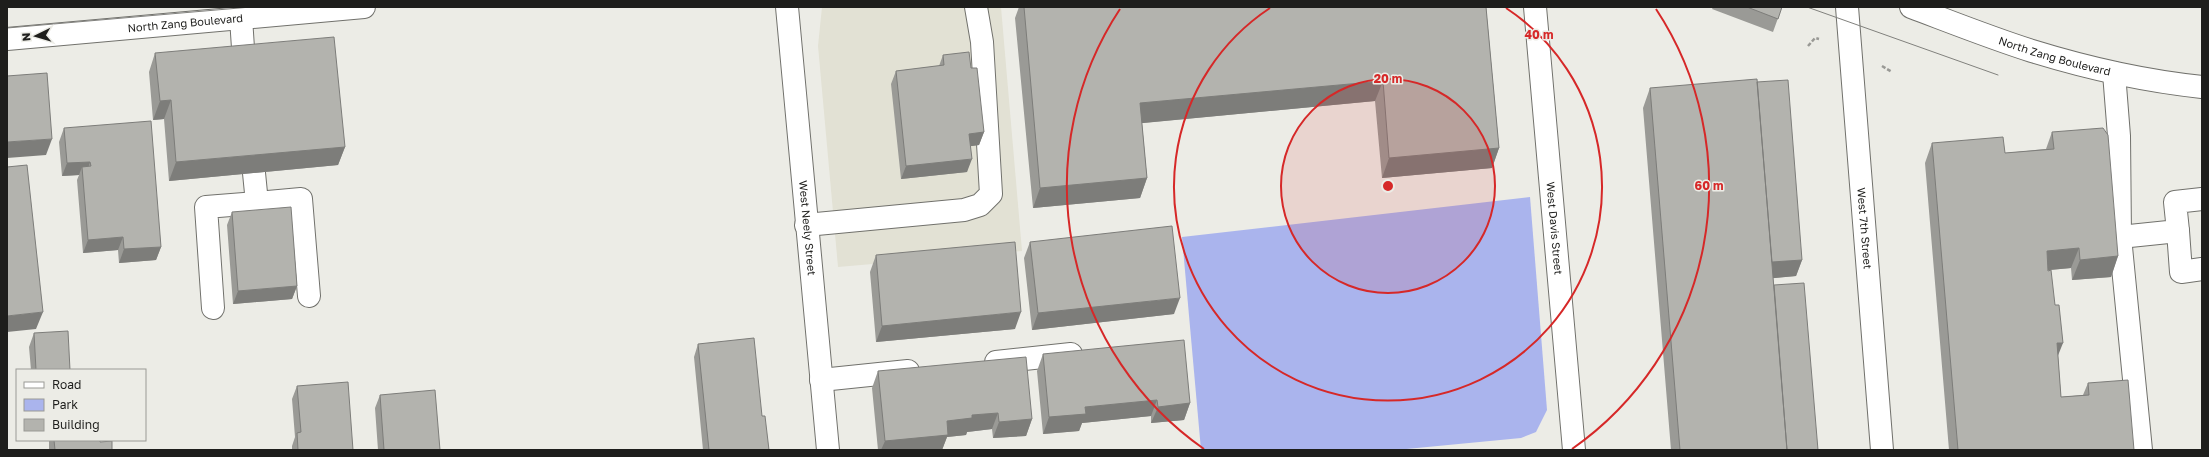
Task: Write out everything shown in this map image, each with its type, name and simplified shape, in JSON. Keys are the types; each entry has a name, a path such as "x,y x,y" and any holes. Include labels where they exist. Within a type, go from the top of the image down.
{"main road":[{"name":"North Zang Boulevard","path":"7,39 364,7"},
{"name":"West Neely Street","path":"787,7 828,450"},
{"path":"806,225 964,210 980,205 991,194 982,42 976,7"},
{"name":"West Davis Street","path":"1535,7 1574,450"},
{"name":"West 7th Street","path":"1847,7 1882,450"},
{"name":"North Zang Boulevard","path":"1911,7 2032,51 2114,72 2170,84 2202,87"},
{"path":"241,18 244,63"},
{"path":"2114,72 2119,136 2120,236 2141,450"},
{"path":"254,173 256,203"},
{"path":"213,308 206,207 301,199 309,296"},
{"path":"2202,199 2175,202 2181,272 2202,269"},
{"path":"2120,236 2178,231"},
{"path":"972,364 1090,352"},
{"path":"821,380 925,369"}],"path":[{"path":"1808,46 1815,38 1823,41"}],"shaded area":[{"path":"822,7 1001,7 1022,251 838,267 818,46"}],"green space":[{"path":"1530,197 1547,410 1536,432 1521,438 1396,450 1201,450 1182,237"}],"building":[{"path":"1024,7 1486,7 1499,148 1389,158 1383,81 1140,103 1147,178 1040,188"},
{"path":"1747,7 1782,7 1778,19"},
{"path":"334,37 345,147 176,162 171,100 160,101 155,53"},
{"path":"969,52 971,68 977,68 984,132 969,134 972,159 906,166 896,71 944,65 943,55"},
{"path":"47,73 52,139 7,142 7,76"},
{"path":"1757,79 1787,450 1680,450 1650,88"},
{"path":"1788,80 1802,260 1772,262 1757,82"},
{"path":"151,121 161,247 124,249 123,237 88,240 82,167 91,166 90,162 67,163 64,128"},
{"path":"2103,128 2108,135 2118,256 2080,260 2079,248 2047,251 2048,271 2051,270 2055,305 2059,305 2063,343 2057,343 2061,397 2089,395 2088,383 2128,380 2134,450 1958,450 1932,143 2003,137 2005,153 2054,149 2052,132"},
{"path":"27,165 43,312 7,316 7,167"},
{"path":"291,207 297,286 238,291 232,212"},
{"path":"1172,226 1180,298 1038,313 1030,242"},
{"path":"1015,242 1021,312 882,326 876,255"},
{"path":"1804,283 1818,450 1787,450 1774,285"},
{"path":"68,331 70,369 36,369 34,333"},
{"path":"754,338 762,416 765,416 769,450 709,450 698,344"},
{"path":"1184,340 1190,403 1158,407 1157,400 1085,407 1086,414 1049,417 1043,354"},
{"path":"1026,357 1032,419 999,422 998,413 972,415 972,418 947,421 948,435 885,441 878,371"},
{"path":"348,382 353,450 298,450 297,433 301,432 297,386"},
{"path":"435,390 440,450 384,450 380,395"},
{"path":"54,441 112,441 112,450 55,450"}],"tram line":[{"path":"7,28 251,7"},
{"path":"1807,7 1998,75"}]}
